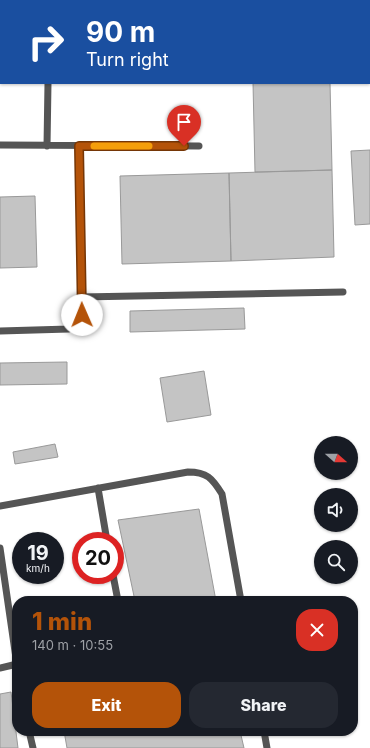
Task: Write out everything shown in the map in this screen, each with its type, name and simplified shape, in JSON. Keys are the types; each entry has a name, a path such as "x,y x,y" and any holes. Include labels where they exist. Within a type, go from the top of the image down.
{"lane":[{"path":"47,146 48,84"},
{"path":"0,145 199,146"},
{"path":"0,331 69,329 76,324 82,315 79,146"},
{"path":"81,297 343,292"},
{"path":"0,506 188,472 200,472 214,480 222,494 240,596"},
{"path":"98,488 105,532"},
{"path":"0,548 12,631"},
{"path":"115,584 117,596"},
{"path":"0,668 12,666"},
{"path":"30,736 33,748"},
{"path":"265,736 267,748"}],"building":[{"path":"253,84 330,84 332,170 255,172"},
{"path":"370,150 370,224 355,225 351,151"},
{"path":"332,170 334,257 231,261 229,173"},
{"path":"229,173 231,261 122,264 120,176"},
{"path":"35,196 37,267 0,268 0,197"},
{"path":"244,308 245,329 130,332 130,311"},
{"path":"67,362 67,384 0,385 0,363"},
{"path":"204,371 211,415 167,422 160,378"},
{"path":"55,444 58,457 15,464 13,452"},
{"path":"199,509 215,596 134,596 124,549 124,532 121,532 118,520"},
{"path":"11,692 12,736 16,736 18,748 0,748 0,694"},
{"path":"65,736 241,736 244,748 67,748"}],"slow traffic":[{"path":"94,146 149,146"}],"route":[{"path":"82,315 79,146 184,146"}]}
